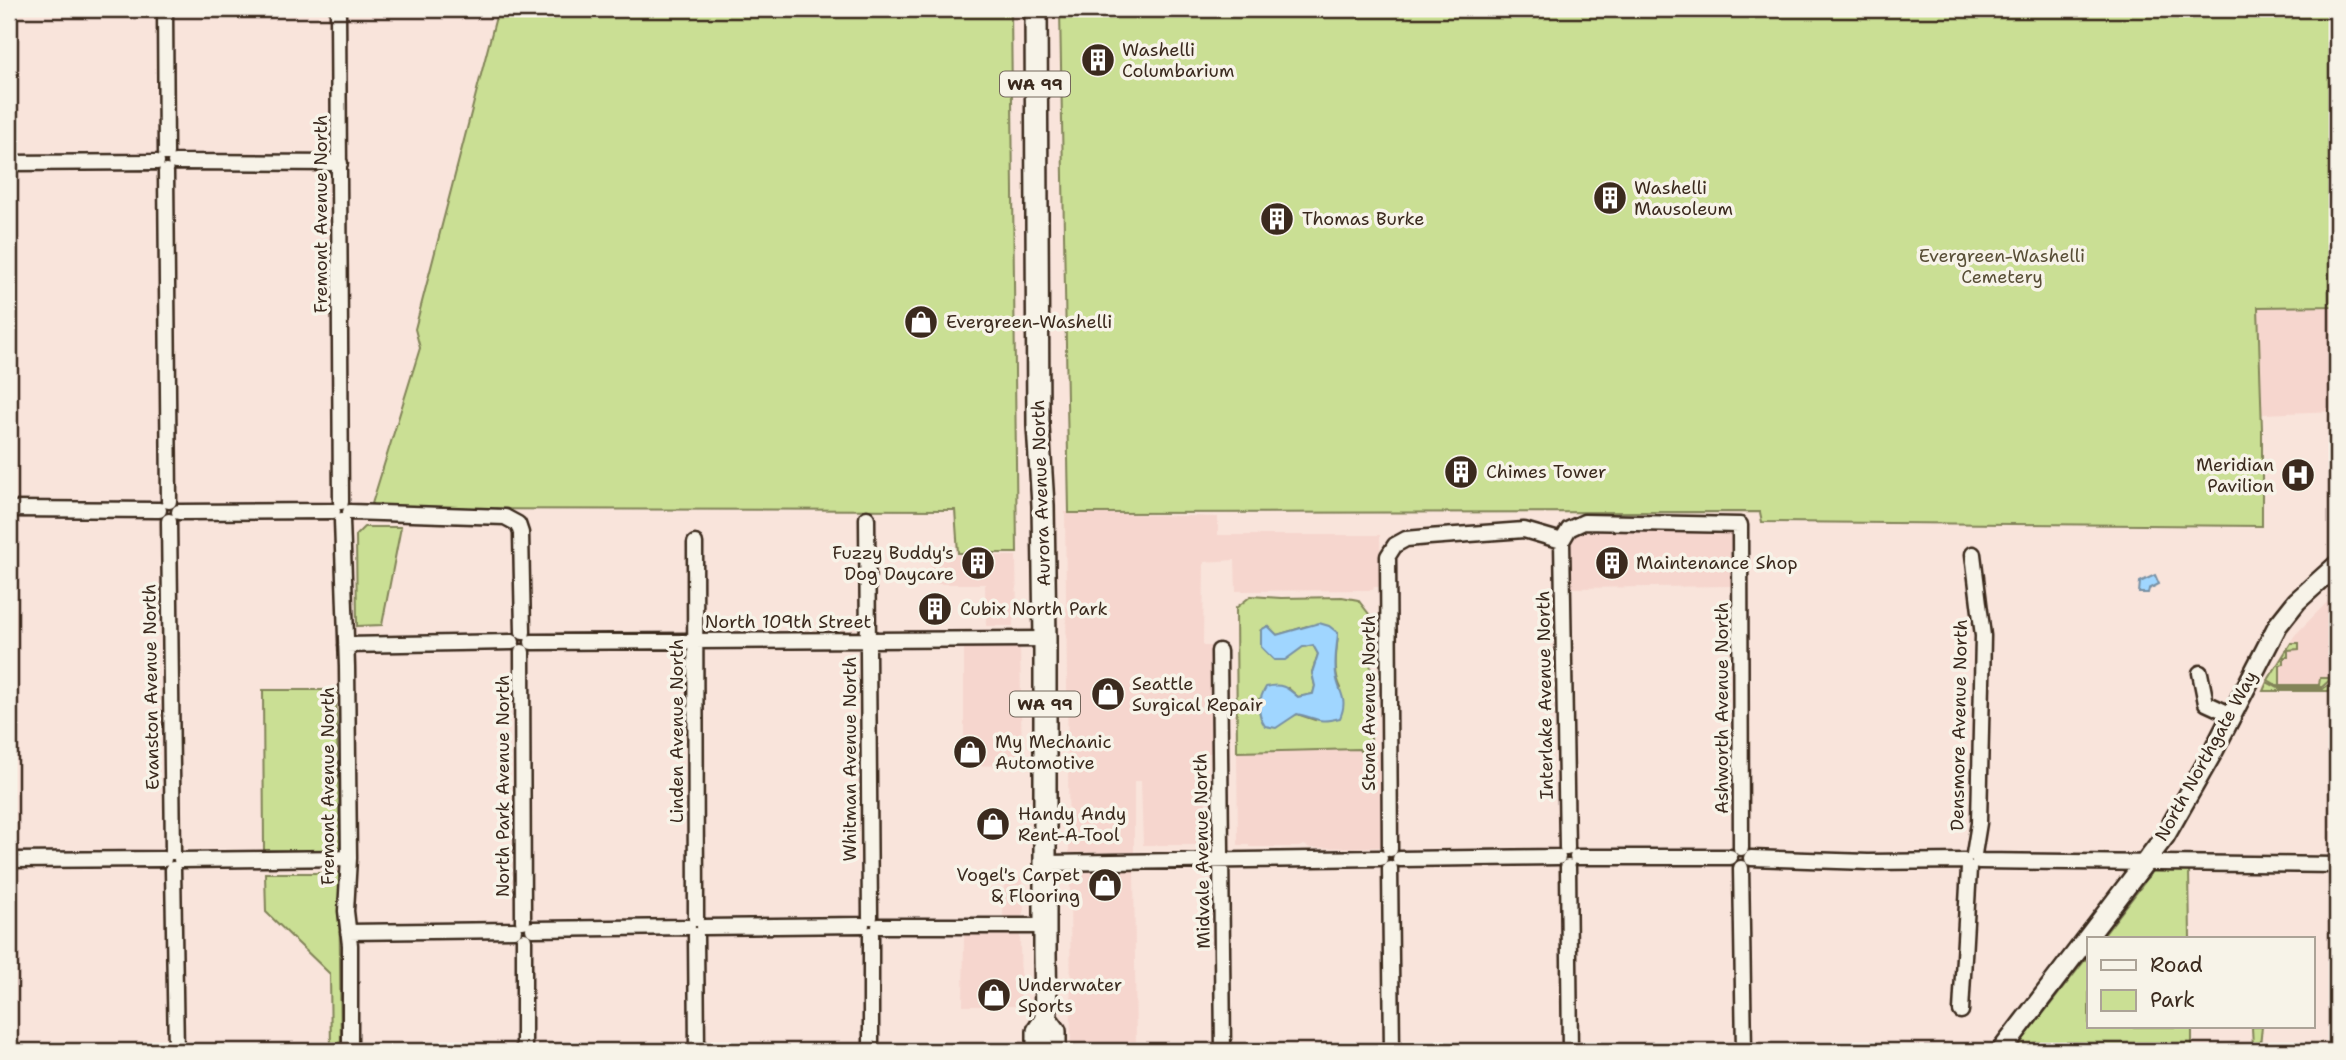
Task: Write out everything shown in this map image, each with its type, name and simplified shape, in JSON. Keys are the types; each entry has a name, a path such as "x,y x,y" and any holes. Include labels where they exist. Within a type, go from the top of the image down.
{"highway":[{"name":"Aurora Avenue North","path":"1036,9 1038,426 1043,505 1045,639 1046,1019 1038,1031 1038,1051"},
{"name":"Aurora Avenue North","path":"1046,1019 1055,1031 1055,1051"}],"main road":[{"name":"North Northgate Way","path":"2088,937 2146,862 2182,808 2278,625 2306,591 2337,565"},
{"name":"North Northgate Way","path":"2001,1051 2087,939"}],"street":[{"name":"Evanston Avenue North","path":"164,9 176,1051"},
{"name":"Fremont Avenue North","path":"338,9 342,511 349,858 346,911 350,945 350,1051"},
{"path":"9,163 340,163"},
{"path":"9,509 342,511"},
{"name":"North Park Avenue North","path":"342,511 505,517 518,524 521,533 523,642 524,1051"},
{"name":"Whitman Avenue North","path":"867,518 871,1051"},
{"name":"Ashworth Avenue North","path":"1562,541 1569,528 1584,522 1740,526 1744,1051"},
{"name":"Stone Avenue North","path":"1392,1051 1388,556 1395,545 1406,539 1429,537 1524,530 1562,541"},
{"name":"Interlake Avenue North","path":"1562,541 1570,1051"},
{"name":"Linden Avenue North","path":"695,543 697,1051"},
{"name":"Densmore Avenue North","path":"1961,1011 1972,861 1979,823 1983,636 1973,554"},
{"name":"North 109th Street","path":"346,645 1045,639"},
{"name":"Midvale Avenue North","path":"1219,651 1223,1051"},
{"path":"2200,673 2206,703 2232,715"},
{"path":"1045,863 1568,857 2337,865"},
{"path":"9,860 349,858"},
{"path":"348,932 870,925 1045,926"}],"shaded area":[{"path":"2258,306 2337,306 2337,411 2262,414"},
{"path":"1065,512 1218,517 1218,535 1380,535 1381,587 1374,587 1373,590 1236,591 1235,560 1204,562 1203,646 1212,646 1213,753 1205,753 1206,837 1199,845 1143,845 1141,781 1134,781 1134,852 1069,853"},
{"path":"1582,528 1730,530 1733,586 1570,588 1569,540 1572,533"},
{"path":"1016,556 1017,617 1013,620 1013,626 986,626 985,584 930,584 931,557"},
{"path":"2337,592 2337,691 2263,691 2276,664 2295,635"},
{"path":"964,642 1020,642 1022,765 962,766"},
{"path":"1360,749 1386,751 1386,847 1238,845 1237,752"},
{"path":"1134,866 1136,1051 1071,1051 1070,871"},
{"path":"1004,876 1022,878 1024,909 1019,918 1003,919"},
{"path":"964,935 1020,935 1021,1006 963,1006"}],"green space":[{"path":"498,9 1011,9 1017,553 958,553 955,510 371,507 420,348 415,329"},
{"name":"Evergreen-Washelli Cemetery","path":"1060,9 2337,9 2337,306 2258,307 2262,526 1762,522 1760,512 1069,513"},
{"path":"364,527 401,527 382,625 357,626 356,535"},
{"path":"1251,596 1342,597 1358,600 1369,614 1371,684 1366,691 1371,697 1371,751 1237,752 1236,608","holes":["1268,626 1277,635 1307,626 1338,633 1336,668 1341,688 1315,720 1297,714 1286,720 1259,699 1288,688 1298,697 1313,694 1315,686 1312,672 1318,654 1313,645 1303,647 1261,630"]},
{"path":"2291,643 2299,643 2299,649 2288,650 2288,657 2284,657 2284,664 2280,665 2280,685 2319,685 2320,678 2332,678 2322,687 2280,687 2268,680"},
{"path":"2334,680 2334,691 2263,691 2267,682 2280,689 2323,689"},
{"path":"263,690 336,690 340,851 264,850"},
{"path":"2189,868 2190,937 2103,937 2154,870"},
{"path":"265,873 339,873 341,1051 331,1051 330,974 266,912"},
{"path":"2087,958 2087,1028 2192,1028 2192,1051 2014,1051"},
{"path":"2252,1028 2262,1028 2260,1045 2269,1046 2267,1049 2253,1048"}],"water":[{"path":"2155,575 2159,584 2149,589 2148,593 2139,593 2140,582"},
{"path":"1319,623 1338,633 1335,669 1342,695 1340,718 1322,720 1297,714 1276,728 1265,726 1259,706 1266,687 1284,687 1298,697 1313,694 1315,686 1312,673 1318,654 1313,645 1303,647 1285,660 1274,660 1261,647 1261,630 1268,626 1277,635"}],"place":[{"name":"Washelli Columbarium","path":"1098,60"},
{"name":"Washelli Mausoleum","path":"1610,198"},
{"name":"Thomas Burke","path":"1277,219"},
{"name":"Evergreen-Washelli","path":"921,322"},
{"name":"Chimes Tower","path":"1461,472"},
{"name":"Meridian Pavilion","path":"2298,475"},
{"name":"Fuzzy Buddy's Dog Daycare","path":"978,563"},
{"name":"Maintenance Shop","path":"1612,563"},
{"name":"Cubix North Park","path":"935,609"},
{"name":"Seattle Surgical Repair","path":"1108,694"},
{"name":"My Mechanic Automotive","path":"970,752"},
{"name":"Handy Andy Rent-A-Tool","path":"993,824"},
{"name":"Vogel's Carpet & Flooring","path":"1105,885"},
{"name":"Underwater Sports","path":"994,995"}]}
